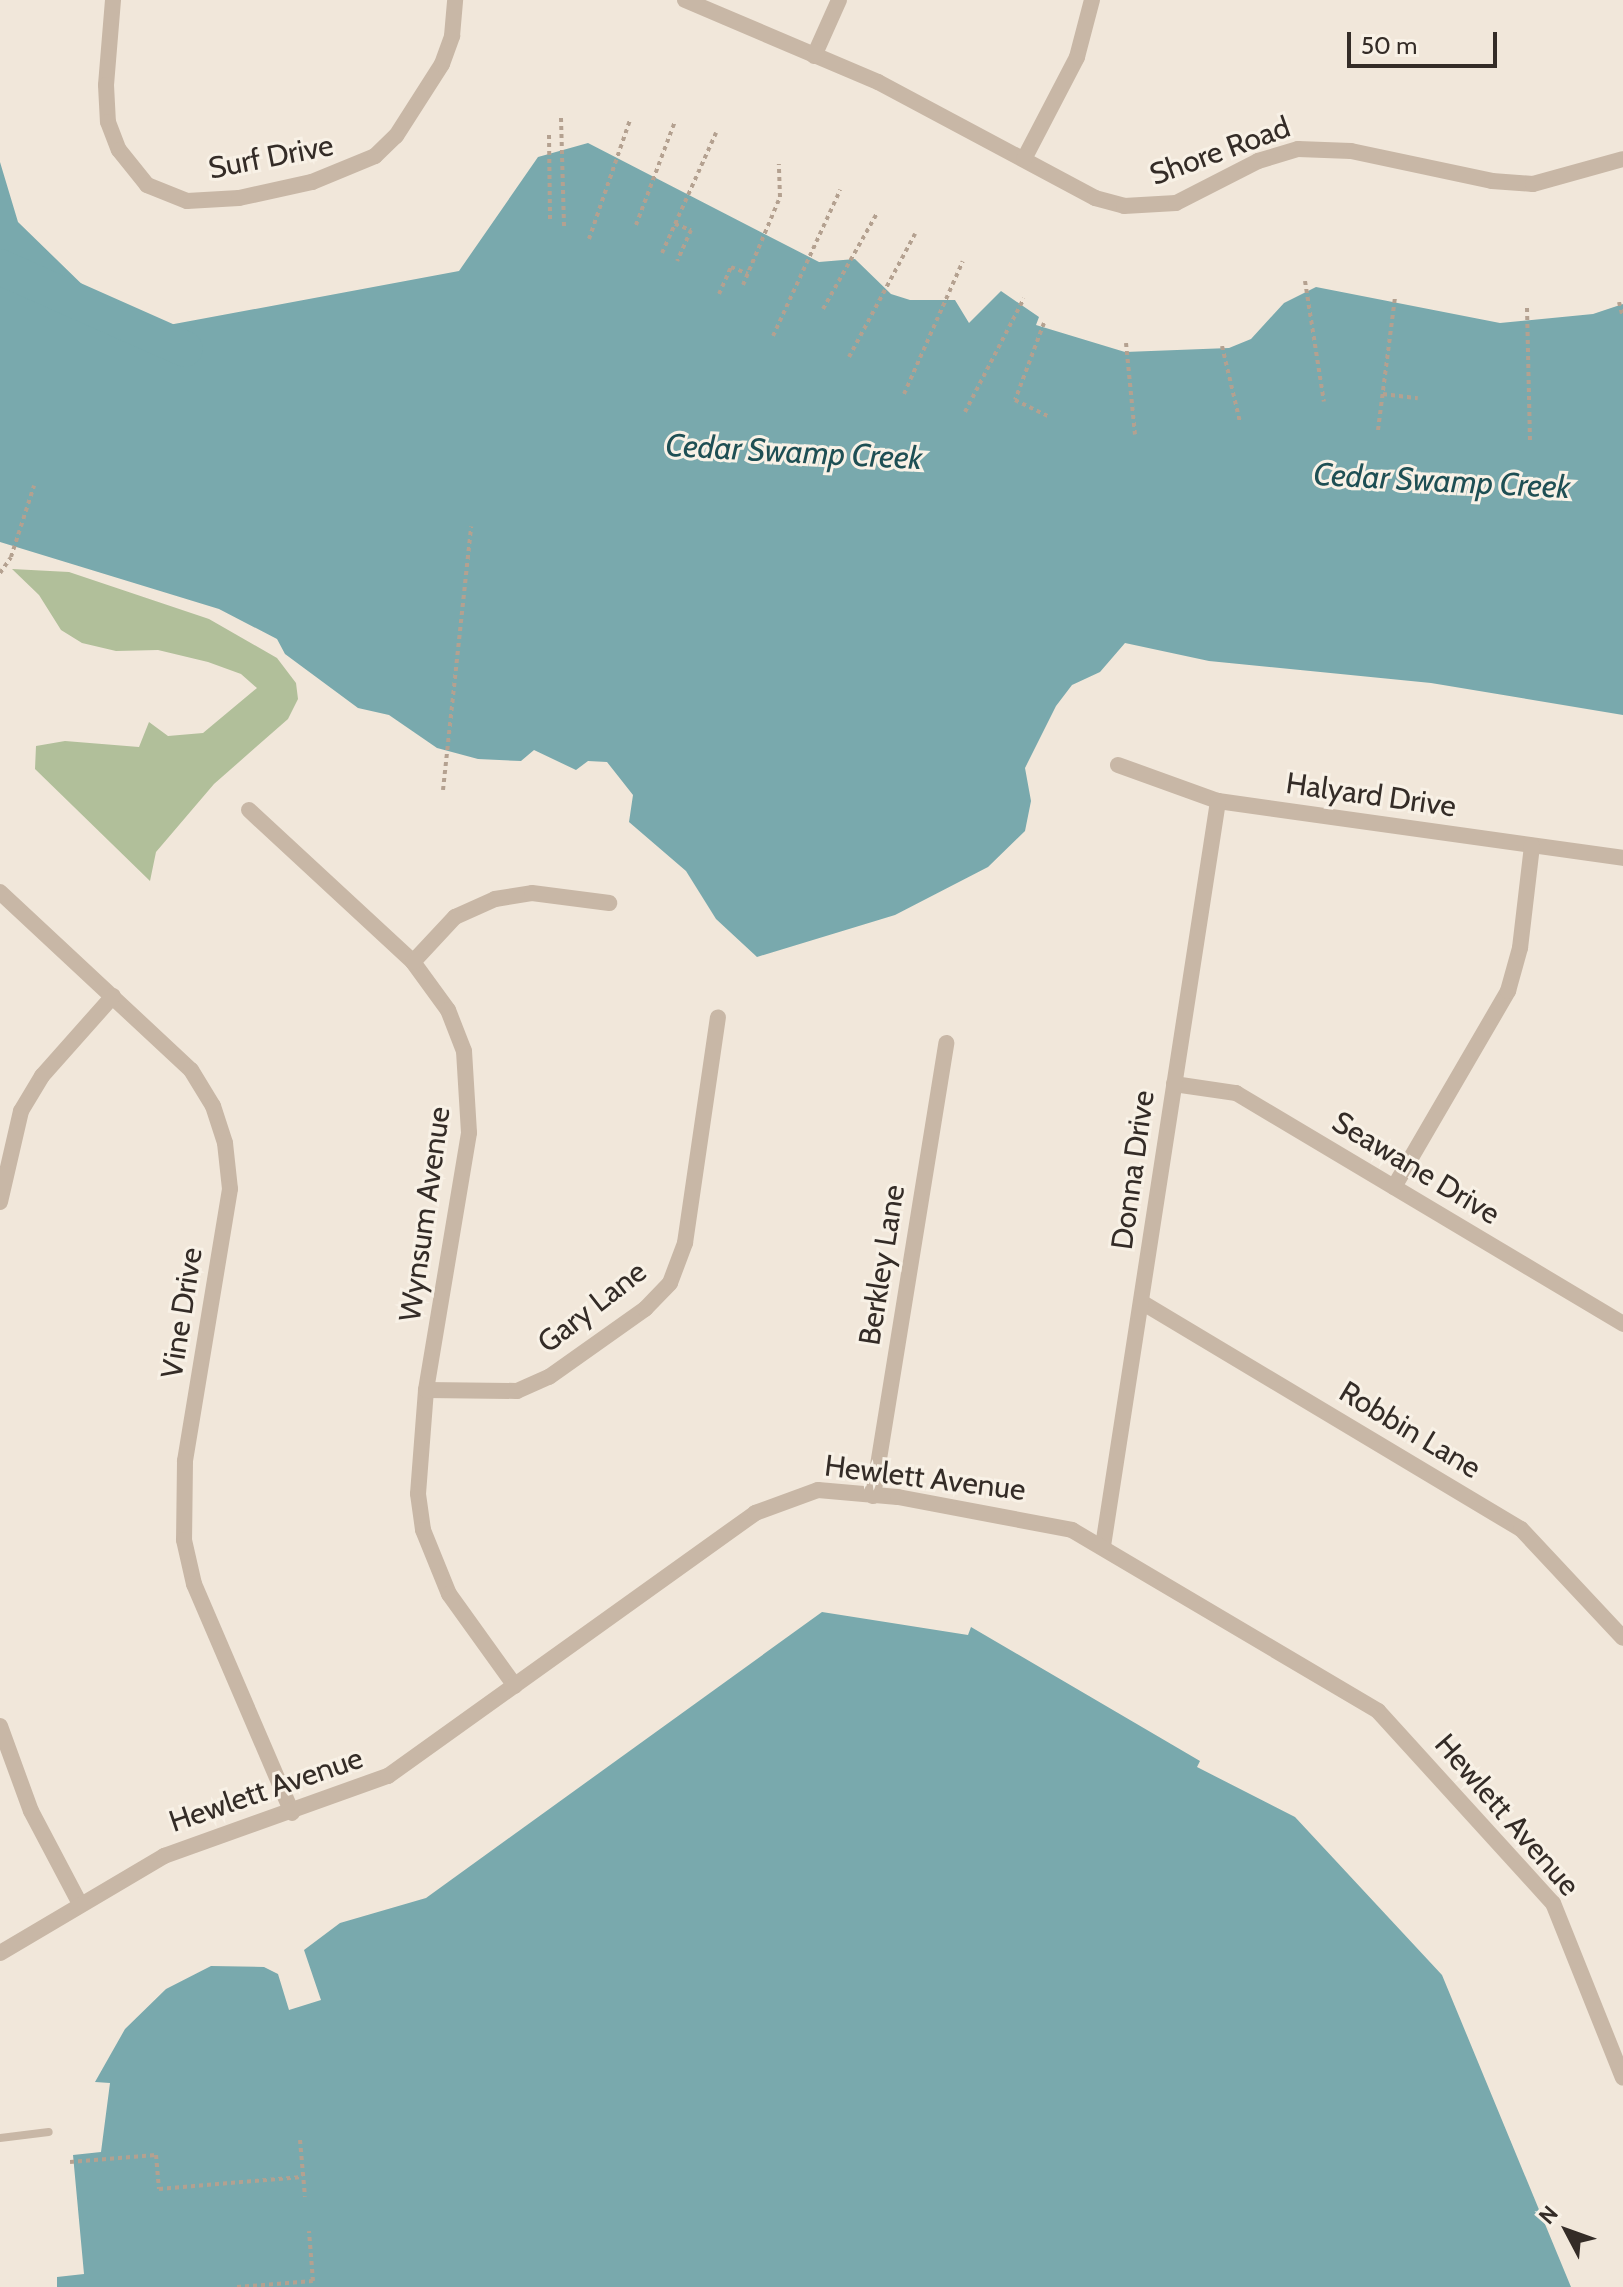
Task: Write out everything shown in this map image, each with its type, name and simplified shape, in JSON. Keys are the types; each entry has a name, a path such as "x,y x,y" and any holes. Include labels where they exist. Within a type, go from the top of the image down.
{"street":[{"name":"Surf Drive","path":"113,0 106,85 113,136 132,171 147,185 187,201 239,198 312,182 375,156 396,136 442,64 452,36 455,0"},
{"name":"Shore Road","path":"685,0 878,82 1095,198 1147,208 1176,203 1258,161 1298,149 1351,151 1492,181 1533,184 1623,159"},
{"path":"814,56 839,0"},
{"path":"1024,159 1077,57 1092,0"},
{"name":"Halyard Drive","path":"1118,765 1218,801 1623,858"},
{"name":"Donna Drive","path":"1103,1546 1143,1303 1218,801"},
{"name":"Wynsum Avenue","path":"249,810 413,962 448,1010 464,1051 471,1095 469,1133 426,1390 418,1464 423,1530 449,1594 515,1686"},
{"path":"1394,1187 1508,991 1520,948 1532,846"},
{"name":"Vine Drive","path":"0,892 191,1070 213,1106 225,1143 230,1189 185,1461 184,1540 194,1584 292,1813"},
{"path":"413,962 455,917 495,899 532,893 609,903"},
{"path":"0,1202 21,1111 42,1076 113,996"},
{"name":"Gary Lane","path":"426,1390 517,1391 549,1377 645,1309 670,1283 685,1243 718,1017"},
{"name":"Berkley Lane","path":"873,1496 946,1043"},
{"name":"Seawane Drive","path":"1174,1084 1236,1093 1623,1324"},
{"name":"Robbin Lane","path":"1143,1303 1521,1529 1623,1638"},
{"name":"Hewlett Avenue","path":"0,1953 164,1856 292,1813 388,1776 755,1513 818,1490 1043,1521 1103,1546 1378,1711 1553,1903 1623,2078"},
{"path":"0,1726 31,1811 80,1904"}],"lane":[{"path":"0,2138 49,2132"}],"path":[{"path":"561,118 564,228"},
{"path":"589,239 630,120"},
{"path":"636,225 675,121"},
{"path":"662,253 716,133"},
{"path":"549,135 550,221"},
{"path":"743,285 780,197 779,164"},
{"path":"773,336 840,190"},
{"path":"823,309 877,213"},
{"path":"675,224 691,230 677,261"},
{"path":"849,357 915,234"},
{"path":"904,394 963,261"},
{"path":"719,294 731,267 748,274"},
{"path":"1305,281 1324,402"},
{"path":"965,412 1024,298"},
{"path":"1378,430 1395,298"},
{"path":"1619,302 1623,318"},
{"path":"1527,308 1530,440"},
{"path":"1044,323 1015,400 1048,416"},
{"path":"1126,343 1135,435"},
{"path":"1222,346 1240,422"},
{"path":"1383,394 1418,398"},
{"path":"0,573 11,557 34,486"},
{"path":"443,790 471,526"},
{"path":"300,2140 305,2197"},
{"path":"70,2162 156,2155 159,2189 303,2177"},
{"path":"237,2287 313,2281 309,2231"}],"green space":[{"path":"12,569 69,572 209,619 277,658 296,683 298,699 288,719 214,784 156,852 150,881 35,769 36,746 65,741 139,747 149,722 168,736 203,733 257,688 241,674 208,662 158,650 116,651 82,643 61,630 39,595"}],"water":[{"path":"588,143 819,262 855,259 891,294 910,300 955,300 969,323 1001,291 1039,317 1036,325 1125,352 1229,348 1251,339 1284,303 1316,287 1500,323 1593,314 1623,304 1623,715 1431,683 1209,661 1125,643 1100,672 1072,685 1056,706 1025,768 1031,801 1025,831 988,867 895,915 757,957 716,919 686,871 629,822 633,795 607,762 588,761 576,770 534,750 521,761 478,759 437,748 389,715 358,708 285,654 277,639 219,609 0,542 0,162 18,222 131,332 459,271 538,157"},
{"path":"822,1612 968,1635 971,1627 1200,1761 1197,1767 1295,1817 1442,1975 1571,2287 57,2287 57,2277 84,2274 73,2155 101,2152 110,2083 95,2082 125,2029 166,1989 211,1966 264,1967 278,1974 289,2010 321,2000 304,1950 340,1923 426,1898"}],"waterway":[{"name":"Cedar Swamp Creek","path":"0,267 185,349"}]}
